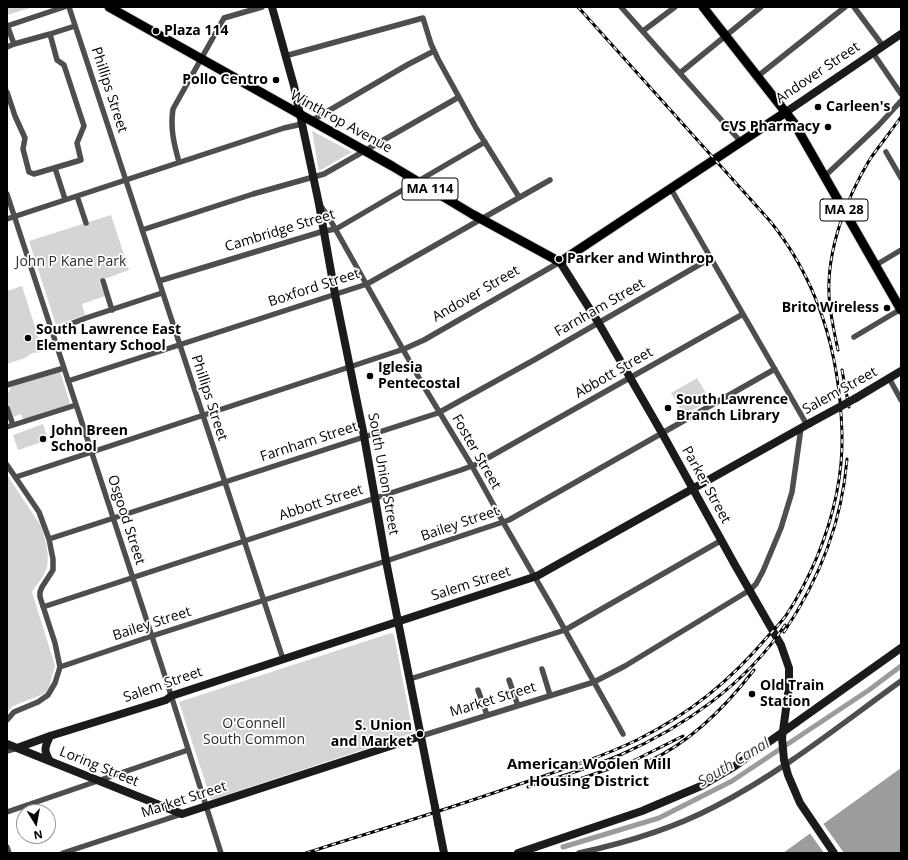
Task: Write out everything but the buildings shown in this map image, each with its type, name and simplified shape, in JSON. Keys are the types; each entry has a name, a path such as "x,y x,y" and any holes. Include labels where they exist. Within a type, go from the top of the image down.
{"main road":[{"name":"Winthrop Avenue","path":"109,7 304,120 365,152 481,219 560,262"},
{"name":"South Union Street","path":"272,7 304,120 313,178 349,368 364,436 386,561 444,853"},
{"name":"MA 28","path":"703,7 794,123 901,310"},
{"name":"Andover Street","path":"560,262 901,34"},
{"name":"Parker Street","path":"560,262 588,304 782,645 787,660 789,687 782,734 785,763 791,785 800,803 808,817 834,853"},
{"name":"Salem Street","path":"17,748 50,736 166,700 171,696 534,577 901,372"},
{"path":"518,853 532,851 642,811 701,786 735,766 782,734 901,648"},
{"path":"50,736 46,744 45,752 50,761"},
{"name":"Market Street","path":"182,814 421,736"},
{"name":"Loring Street","path":"7,744 182,814"}],"street":[{"path":"14,44 7,25 64,7"},
{"name":"Phillips Street","path":"69,7 283,659"},
{"path":"179,162 172,131 171,122 173,109 224,18 262,7"},
{"path":"621,7 741,142"},
{"path":"643,31 675,7"},
{"path":"680,73 761,7"},
{"path":"758,76 845,7"},
{"path":"854,7 883,46"},
{"path":"285,56 423,18 434,51 485,142 519,197"},
{"path":"7,47 76,26"},
{"path":"7,92 15,116 25,138 23,149 29,172 34,174 81,160 77,143 84,126 64,65 57,60 50,34"},
{"path":"7,219 284,128 304,120 434,51"},
{"path":"873,53 901,94"},
{"path":"142,230 253,194 324,174 460,97"},
{"path":"825,176 878,126 901,100"},
{"name":"Cambridge Street","path":"159,281 324,231 336,229 485,142"},
{"path":"886,152 901,178"},
{"path":"55,168 66,200"},
{"name":"Boxford Street","path":"68,381 366,284 550,180"},
{"path":"671,189 806,425"},
{"name":"Osgood Street","path":"7,194 152,636 221,853"},
{"path":"78,196 86,223"},
{"name":"Foster Street","path":"319,204 336,229 366,284 472,466 623,734"},
{"path":"876,265 901,250"},
{"name":"Farnham Street","path":"49,539 112,517 440,412 711,258"},
{"name":"Andover Street","path":"16,478 404,349 424,340 560,262"},
{"path":"103,281 112,310"},
{"path":"52,331 162,293"},
{"path":"854,336 901,310"},
{"name":"Abbott Street","path":"43,607 472,466 743,314"},
{"path":"7,385 64,368"},
{"name":"Bailey Street","path":"60,667 508,520 775,369"},
{"path":"889,378 901,400"},
{"path":"7,408 10,426 76,405"},
{"name":"Market Street","path":"421,736 594,682 625,666 750,590 756,584 763,571 781,528 792,492 806,425"},
{"path":"7,465 39,512 49,539 53,565 52,570 40,592 43,607 55,643 60,667 55,683 48,695 38,702 14,712 7,720"},
{"path":"410,679 565,630 722,540"},
{"path":"542,669 550,695"},
{"path":"509,680 518,706"},
{"path":"579,853 637,838 680,823 714,807 785,763 901,681"},
{"path":"478,690 487,715"},
{"path":"7,751 17,748"},
{"path":"7,812 188,750"},
{"name":"Market Street","path":"63,853 182,814"},
{"path":"7,847 9,853"}],"green space":[{"path":"7,7 33,7 7,15"},
{"path":"312,131 314,132 352,152 319,171"},
{"name":"John P Kane Park","path":"111,215 129,270 99,281 105,296 82,304 85,315 56,325 29,241"},
{"path":"22,286 43,352 32,353 25,358 7,364 7,291"},
{"path":"60,371 70,404 23,420 21,414 13,417 8,398 11,387"},
{"path":"697,378 710,400 684,415 671,393"},
{"path":"43,424 48,440 18,450 13,435"},
{"path":"7,475 41,526 46,542 48,559 46,570 32,592 55,666 46,692 13,706 7,712"},
{"name":"O'Connell South Common","path":"391,633 394,635 413,733 211,800 179,702"}],"shaded area":[{"path":"901,768 901,853 783,853"}],"pier":[{"path":"822,822 844,853 824,853 809,832"}],"waterway":[{"name":"South Canal","path":"563,847 659,818 732,781 869,690 901,666"}],"railway":[{"path":"306,853 455,806 555,772 637,740 675,719 709,695 740,667 785,617 810,573 828,527 836,497 841,465 842,434 840,405 832,348 824,321 802,269 770,221 578,7"},
{"path":"838,350 831,316 829,295 831,260 835,242 846,207 861,174 870,159 901,117"},
{"path":"842,370 849,407"},
{"path":"784,632 808,592 827,550 840,505 847,459"},
{"path":"528,787 609,760 644,744 690,717 733,685 752,666 785,625"},
{"path":"649,761 679,744 707,722 754,670"},
{"path":"568,783 635,760 683,736"}],"place":[{"name":"Plaza 114","path":"156,31"},
{"name":"Pollo Centro","path":"276,80"},
{"name":"Carleen's","path":"818,107"},
{"name":"CVS Pharmacy","path":"828,127"},
{"name":"Parker and Winthrop","path":"559,259"},
{"name":"Brito Wireless","path":"887,308"},
{"name":"South Lawrence East Elementary School","path":"28,338"},
{"name":"Iglesia Pentecostal","path":"370,376"},
{"name":"South Lawrence Branch Library","path":"668,408"},
{"name":"John Breen School","path":"43,439"},
{"name":"Old Train Station","path":"752,694"},
{"name":"S. Union and Market","path":"420,734"}],"district":[{"name":"American Woolen Mill Housing District","path":"589,774"}]}
